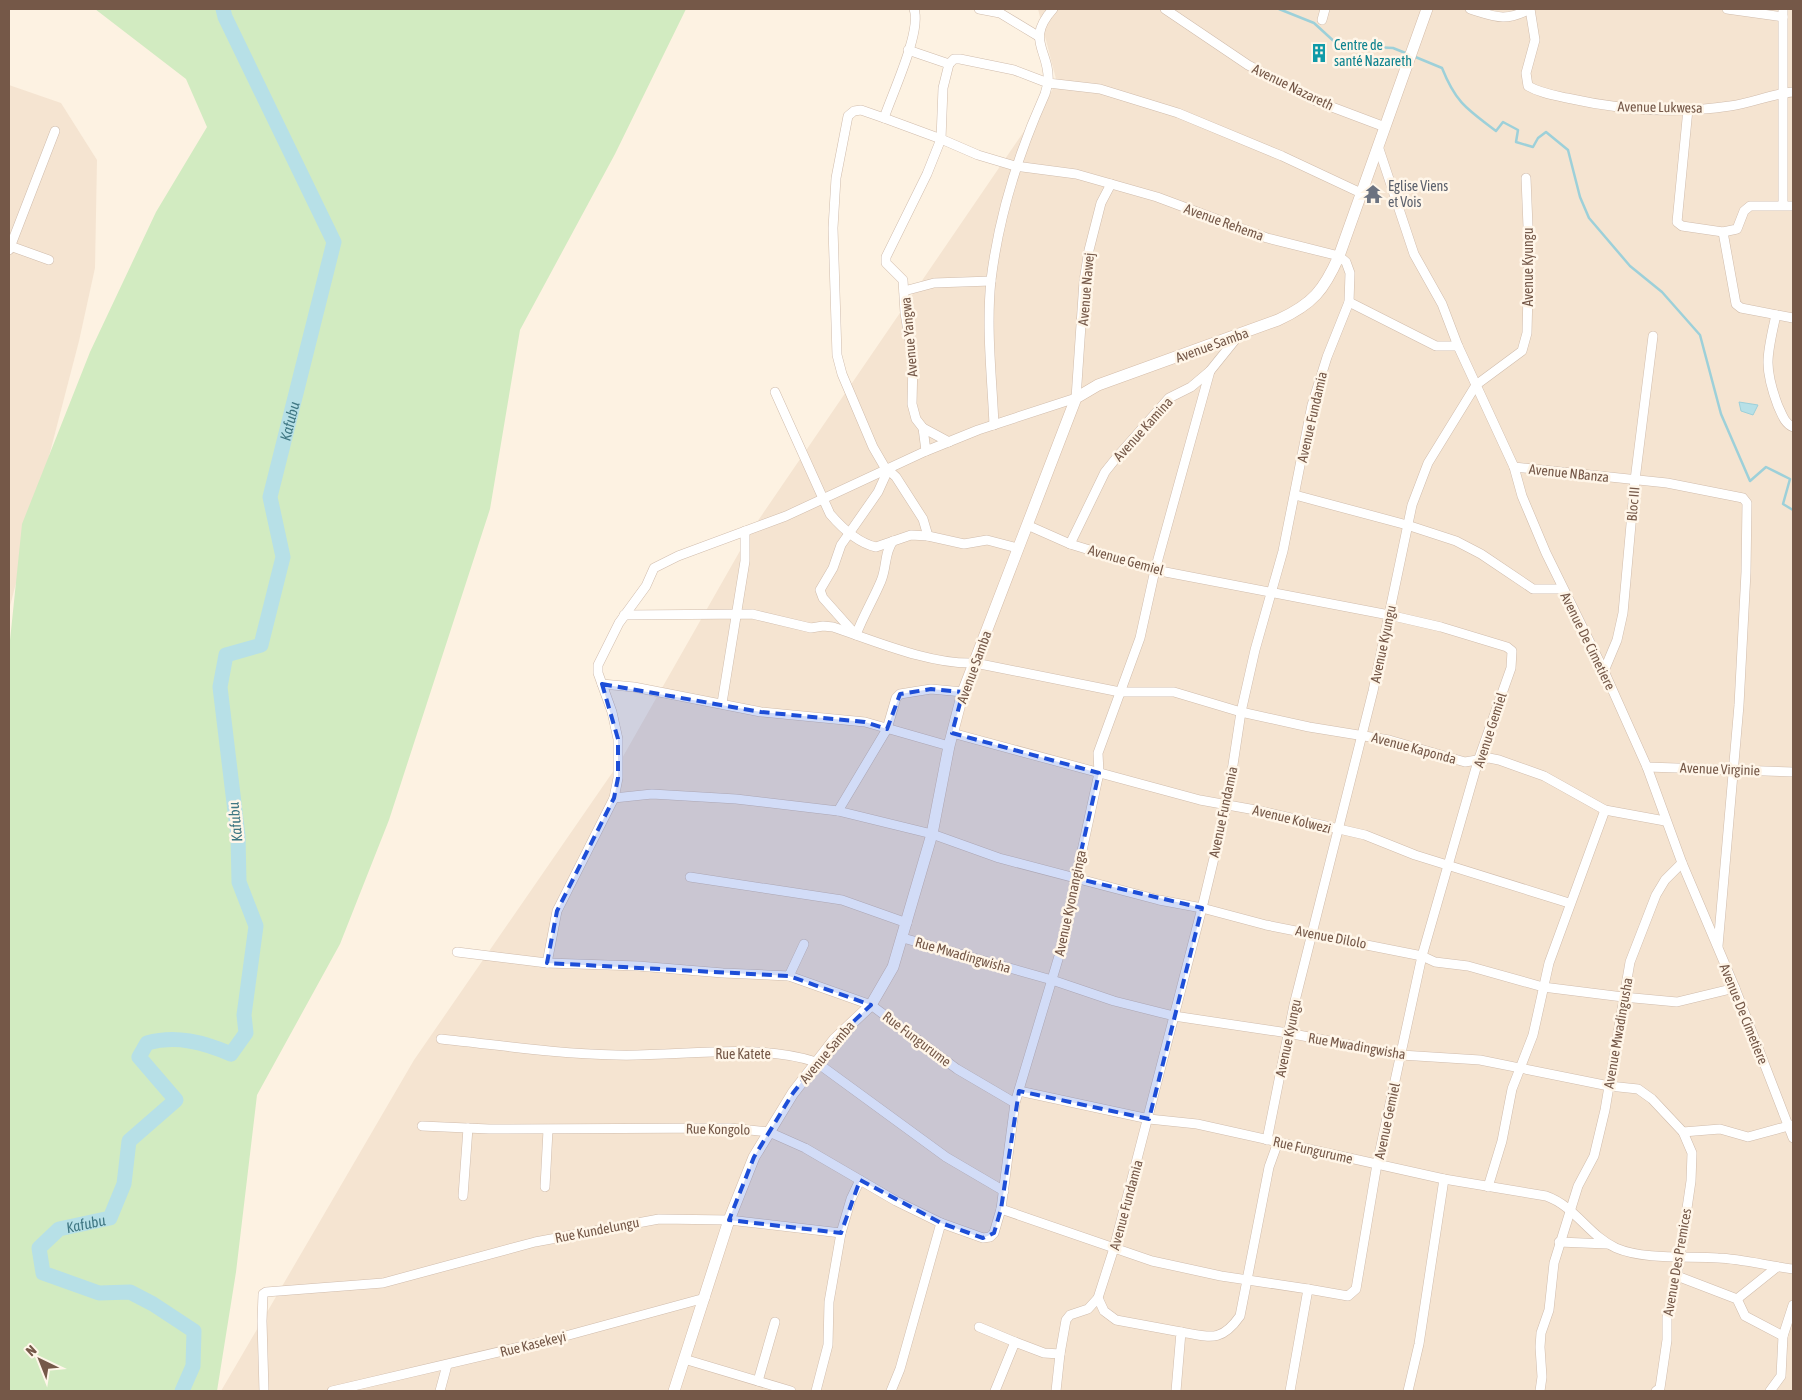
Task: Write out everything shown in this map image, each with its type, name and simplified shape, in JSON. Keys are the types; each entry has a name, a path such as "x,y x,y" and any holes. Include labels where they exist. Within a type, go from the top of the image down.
{"street":[{"path":"884,118 916,24 914,9"},
{"path":"979,9 1000,13 1038,36"},
{"path":"994,425 990,336 991,281 1004,206 1015,166 1048,83 1038,36 1047,15 1053,9"},
{"name":"Avenue Nazareth","path":"1165,9 1232,55 1316,101 1385,126"},
{"path":"1322,20 1325,9"},
{"name":"Avenue Samba","path":"674,1391 729,1220 754,1157 793,1093 835,1039 871,1005 894,967 932,834 949,746 963,692 1076,398 1098,385 1239,335 1302,309 1327,282 1339,256 1426,9"},
{"path":"1470,9 1501,19 1518,15 1530,9"},
{"name":"Avenue Lukwesa","path":"1530,9 1534,40 1526,73 1528,86 1537,92 1600,105 1633,109 1688,109 1733,106 1789,92"},
{"path":"1727,9 1783,13 1789,92 1783,205"},
{"path":"908,50 949,64"},
{"path":"941,138 943,88 949,64 954,59 960,59 1014,70 1048,83 1100,89 1178,113 1282,156 1361,193"},
{"path":"1688,109 1677,222 1682,226 1723,232 1737,229 1744,212 1750,206 1793,206"},
{"name":"Avenue Rehema","path":"888,470 873,446 839,366 834,309 833,228 836,178 848,116 854,111 861,110 941,138 978,155 1015,166 1056,170 1111,184 1157,197 1267,238 1339,256"},
{"path":"49,260 10,248 55,131"},
{"name":"Avenue Yangwa","path":"926,451 923,428 916,419 912,404 913,361 905,313 903,280 886,263 886,257 927,174 941,138"},
{"name":"Avenue De Cimetiere","path":"1378,146 1414,254 1442,304 1458,346 1514,467 1528,510 1563,589 1604,671 1646,767 1682,863 1791,1125 1793,1138"},
{"name":"Avenue Kyungu","path":"1267,1140 1288,1033 1389,615 1407,525 1421,478 1428,463 1476,385 1522,351 1527,333 1529,251 1526,178"},
{"name":"Avenue Nawej","path":"1076,398 1084,281 1089,250 1101,203 1111,184"},
{"path":"1723,232 1736,304 1741,308 1793,318"},
{"name":"Avenue Fundamia","path":"1098,1298 1114,1248 1149,1119 1202,908 1227,804 1242,712 1270,594 1283,551 1319,379 1349,302 1350,273 1346,262 1339,256"},
{"path":"904,291 934,283 991,281"},
{"path":"1349,302 1436,346 1458,346"},
{"path":"1776,314 1767,355 1768,374 1770,387 1782,417 1793,427"},
{"name":"Avenue Kamina","path":"1070,544 1105,472 1117,457 1169,398 1190,387 1210,371 1239,335"},
{"name":"Bloc III","path":"1604,671 1617,640 1623,613 1635,480 1653,336"},
{"name":"Avenue Kyonanginga","path":"990,1237 994,1233 1001,1208 1015,1103 1052,980 1099,773 1098,753 1140,638 1156,570 1210,371"},
{"path":"775,392 830,514 849,532 869,545 876,547 911,535 928,536 964,544 987,540 1017,548"},
{"path":"547,963 557,911 614,798 618,778 618,739 598,665 624,615 637,599 658,564 786,516 926,451 994,425 1076,398"},
{"path":"923,428 949,442"},
{"name":"Avenue NBanza","path":"1514,467 1668,483 1743,498 1748,509 1746,572 1734,770"},
{"path":"888,470 878,492 841,545 833,568 822,586 820,595 856,635 881,582 886,566 887,549 893,541"},
{"path":"888,470 896,477 923,519 928,536"},
{"path":"1294,494 1407,525 1456,541 1481,554 1533,589 1563,589"},
{"name":"Avenue Gemiel","path":"1027,525 1070,544 1156,570 1270,594 1389,615 1441,627 1507,647 1512,652 1511,668 1478,761 1450,865 1422,956 1377,1164 1356,1289 1348,1296 1308,1289"},
{"path":"722,703 728,678 734,615 745,562 745,531"},
{"name":"Avenue Kaponda","path":"624,615 752,614 811,628 833,628 926,657 959,664 974,663 1120,692 1174,692 1242,712 1309,727 1361,734 1465,762 1489,758 1520,766 1566,787 1604,810"},
{"path":"602,684 634,687 762,712 865,722 949,746"},
{"path":"838,811 887,729 896,698 900,694 931,689 963,692"},
{"name":"Avenue Kolwezi","path":"952,733 1200,800 1227,804 1365,835 1415,855 1569,903"},
{"name":"Avenue Virginie","path":"1646,767 1793,772"},
{"path":"1718,949 1734,770"},
{"name":"Avenue Dilolo","path":"614,798 652,794 736,799 838,811 932,834 999,858 1159,900 1422,956 1434,962 1468,966 1543,987 1677,1002 1734,988"},
{"path":"1488,1187 1502,1141 1512,1089 1533,1035 1549,963 1604,810 1665,821"},
{"name":"Avenue Mwadingusha","path":"1540,1391 1542,1377 1541,1333 1549,1310 1554,1263 1578,1186 1594,1156 1609,1086 1623,997 1638,938 1656,894 1673,870 1682,863"},
{"name":"Rue Mwadingwisha","path":"690,877 842,900 907,923"},
{"name":"Rue Mwadingwisha","path":"903,938 1174,1016 1288,1033 1401,1056 1480,1060 1609,1086 1638,1089 1652,1099 1683,1132"},
{"path":"457,952 547,963 789,976 804,944"},
{"name":"Rue Fungurume","path":"789,976 871,1005 957,1069 1015,1103"},
{"name":"Rue Katete","path":"441,1039 526,1050 615,1056 766,1052 795,1055 816,1062 946,1157 1004,1191"},
{"name":"Rue Fungurume","path":"1019,1092 1149,1119 1197,1124 1444,1179 1546,1196 1559,1200 1608,1244 1632,1252 1679,1258 1718,1258 1793,1269"},
{"path":"1683,1132 1720,1129 1748,1137 1791,1125"},
{"name":"Rue Kongolo","path":"422,1126 548,1130 730,1128 769,1132 805,1148 941,1223 983,1238 990,1237"},
{"path":"463,1196 468,1128"},
{"path":"545,1187 548,1130"},
{"name":"Avenue Des Premices","path":"1659,1390 1667,1340 1667,1317 1676,1276 1693,1167 1692,1153 1683,1132"},
{"path":"1056,1391 1066,1320 1070,1315 1088,1309 1098,1298 1104,1311 1116,1320 1212,1338 1227,1332 1240,1316 1269,1167 1278,1142"},
{"path":"1408,1391 1420,1335 1444,1179"},
{"path":"816,1391 828,1345 829,1302 841,1233 851,1199 860,1180"},
{"path":"1001,1208 1152,1261 1221,1276 1247,1278 1308,1289 1290,1391"},
{"name":"Rue Kundelungu","path":"264,1391 262,1321 264,1293 383,1283 535,1242 659,1219 729,1220 841,1233"},
{"path":"891,1391 900,1369 941,1223"},
{"path":"1559,1242 1608,1244"},
{"path":"1737,1299 1777,1267"},
{"path":"1676,1276 1737,1299 1745,1316 1783,1336"},
{"name":"Rue Kasekeyi","path":"332,1391 558,1338 705,1298"},
{"path":"1770,1391 1781,1376 1783,1336 1793,1306"},
{"path":"758,1381 775,1322"},
{"path":"979,1327 1044,1353 1060,1354"},
{"path":"1176,1391 1181,1332"},
{"path":"995,1391 1015,1342"},
{"path":"684,1359 791,1391"},
{"path":"440,1391 447,1365"}],"highlighted area":[{"path":"602,684 761,712 865,722 887,729 900,694 931,689 963,692 952,733 1099,773 1075,878 1202,908 1149,1119 1019,1091 1001,1209 994,1233 983,1238 941,1223 860,1180 841,1233 729,1220 754,1157 793,1093 835,1039 871,1005 789,976 547,963 557,911 614,798 618,778 618,739"}],"shaded area":[{"path":"1038,9 1793,9 1793,1391 221,1391 414,1060 621,760 753,528 1057,83"},
{"path":"9,85 61,103 97,160 95,268 79,341 9,610"}],"green space":[{"path":"95,9 686,9 615,154 520,330 490,509 389,820 340,944 257,1095 236,1272 217,1391 9,1391 9,650 22,524 90,352 156,212 207,127 186,79"}],"water":[{"path":"1739,402 1758,405 1753,415 1741,411"}],"waterway":[{"name":"Kafubu","path":"182,1391 193,1366 194,1331 153,1304 130,1292 99,1293 43,1273 39,1248 59,1229 110,1218 124,1184 129,1141 176,1100 139,1057 147,1043 168,1040 189,1041 231,1054 246,1033 244,1015 256,926 239,882 238,836 220,687 226,655 261,645 283,557 270,497 334,242 225,17 223,9"},
{"path":"1279,9 1314,23 1338,45 1393,48 1408,54"},
{"path":"1413,56 1442,68 1452,90 1463,104 1496,131 1503,122 1518,130 1516,142 1533,147 1538,138 1546,132 1568,150 1580,197 1589,218 1630,266 1662,292 1700,335 1721,414 1750,481 1766,467 1790,479 1783,504 1793,510"}],"place":[{"name":"Centre de santé Nazareth","path":"1319,53"},
{"name":"Eglise Viens et Vois","path":"1373,194"}]}
